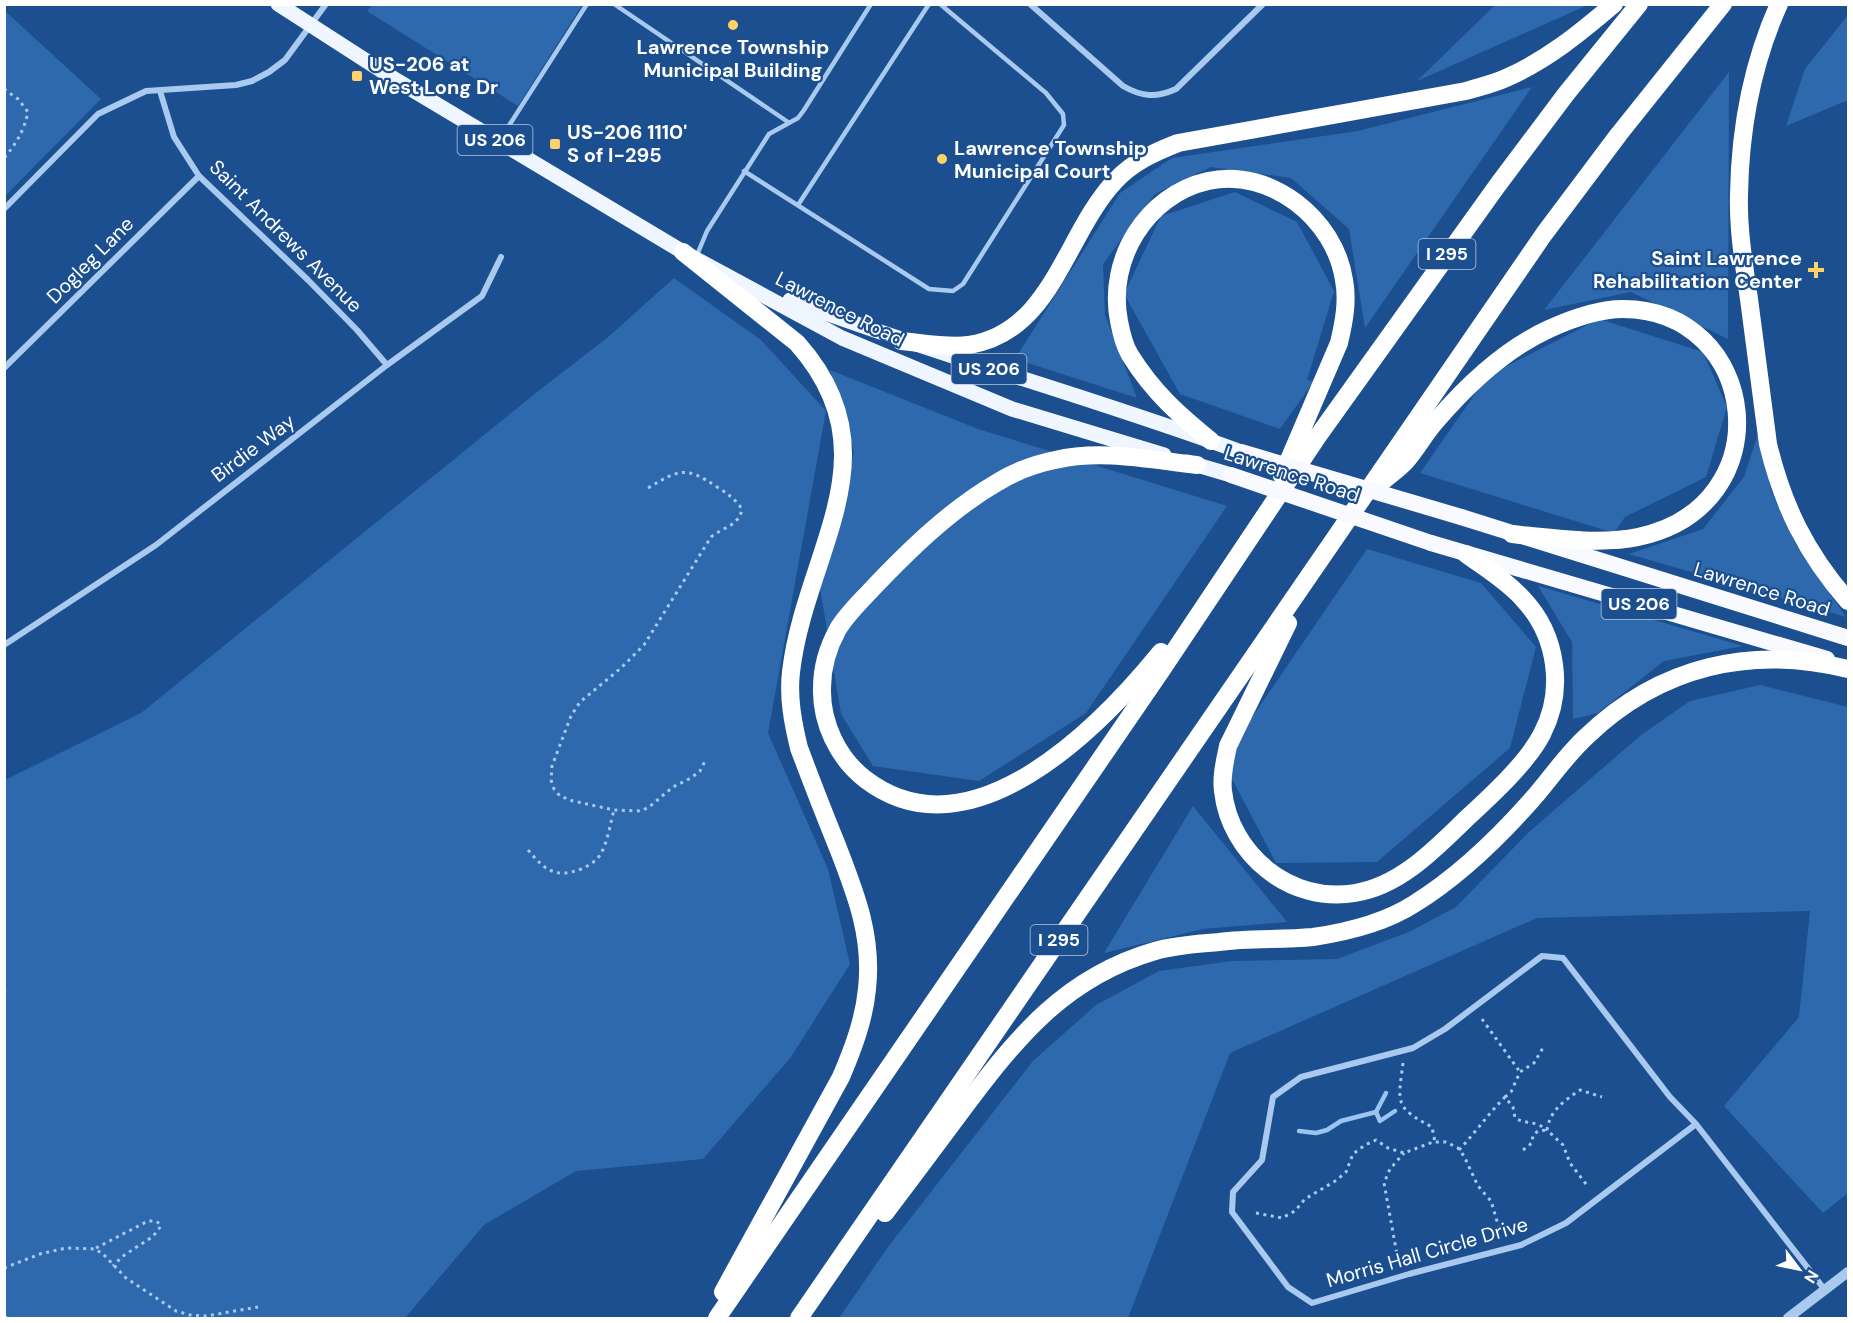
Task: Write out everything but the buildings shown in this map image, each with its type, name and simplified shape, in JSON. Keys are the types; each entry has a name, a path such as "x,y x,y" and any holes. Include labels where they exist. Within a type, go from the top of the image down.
{"highway":[{"path":"901,341 948,346 970,345 1009,330 1026,317 1040,301 1100,200 1125,173 1154,152 1178,143 1466,91 1504,79 1537,63 1573,39 1614,4"},
{"name":"I 295","path":"717,1318 1318,436 1472,220 1566,94 1639,4"},
{"name":"I 295","path":"801,1318 1545,234 1619,134 1723,4"},
{"path":"1779,4 1760,55 1748,104 1742,146 1739,197 1741,239 1768,444 1776,475 1789,511 1806,544 1824,572 1848,601"},
{"path":"1210,441 1159,395 1129,354 1119,322 1117,287 1122,261 1131,239 1155,210 1173,196 1194,186 1209,181 1234,180 1259,184 1281,192 1300,205 1317,221 1329,237 1338,256 1344,278 1345,314 1339,343 1268,512"},
{"path":"690,255 797,344 813,361 836,403 844,445 843,471 838,497 794,648 790,674 790,697 792,723 799,748 859,903 866,934 868,962 867,990 862,1017 849,1058 708,1318"},
{"path":"1362,500 1406,462 1436,420 1496,361 1548,330 1605,310 1642,310 1663,316 1683,326 1701,339 1726,372 1738,416 1737,438 1732,460 1722,482 1710,498 1685,519 1659,531 1637,537 1591,539 1512,534"},
{"name":"Lawrence Road","path":"1241,453 1461,517 1848,638"},
{"path":"1197,465 1106,455 1068,457 1019,471 981,493 924,538 892,568 840,625 830,647 822,676 823,706 831,735 843,756 859,774 878,788 900,798 941,804 964,802 994,793 1038,768 1097,722 1136,682 1230,566"},
{"name":"Lawrence Road","path":"1231,475 1466,554 1848,667"},
{"path":"1318,562 1233,732 1223,767 1223,789 1226,809 1234,830 1244,847 1258,863 1274,876 1293,886 1334,895 1373,889 1393,880 1416,864 1490,797 1529,753 1542,735 1550,716 1555,695 1556,675 1547,635 1537,616 1523,599 1466,554"},
{"path":"801,1318 906,1186 1004,1054 1054,1004 1086,982 1155,951 1225,941 1314,937 1386,918 1413,905 1486,846 1528,804 1584,738 1608,716 1664,682 1726,663 1759,659 1792,659 1848,667"}],"main road":[{"name":"Lawrence Road","path":"278,4 498,142 690,255 842,338 1012,409 1231,475"},
{"name":"Lawrence Road","path":"739,281 901,341 1049,387 1241,453"}],"street":[{"path":"4,209 98,114 146,91 236,85 252,81 285,60 326,4"},
{"path":"1030,4 1123,86 1135,93 1149,96 1164,95 1187,81 1263,4"},
{"name":"Saint Andrews Avenue","path":"160,91 174,137 199,176 308,280 357,330 387,365"},
{"name":"Dogleg Lane","path":"4,368 199,176"},
{"name":"Birdie Way","path":"4,645 156,545 387,365 482,296 501,258"},
{"name":"Morris Hall Circle Drive","path":"1696,1124 1566,1223 1521,1245 1409,1274 1311,1303 1288,1287 1232,1212 1233,1192 1262,1160 1273,1097 1301,1077 1413,1048 1446,1029 1542,956 1563,958 1670,1098 1696,1124 1825,1290"},
{"path":"1788,1318 1848,1272"}],"lane":[{"path":"498,142 587,4"},
{"path":"614,4 788,122"},
{"path":"690,255 769,134 798,118 804,110 872,4"},
{"path":"798,206 929,4"},
{"path":"744,171 929,289 953,291 963,284 1064,125 1063,114 1046,93 940,4"}],"path":[{"path":"4,88 18,99 28,112 25,126 16,144 4,158"},
{"path":"648,488 662,480 689,472 698,474 737,502 742,509 740,517 734,525 711,537 644,645 621,668 580,702 571,716 552,766 551,780 554,789 561,796 573,801 614,810 641,811 674,787 692,778 700,771 705,761"},
{"path":"528,850 546,869 555,873 573,872 589,866 599,857 605,844 614,810"},
{"path":"1482,1018 1520,1072"},
{"path":"1459,1150 1511,1092 1520,1072 1534,1063 1544,1046"},
{"path":"1403,1063 1399,1092 1403,1108 1416,1119 1432,1127 1435,1142"},
{"path":"1547,1130 1554,1111 1580,1090 1602,1097"},
{"path":"1505,1097 1513,1107 1515,1118 1521,1122 1539,1124 1563,1145 1570,1163 1586,1184"},
{"path":"1523,1150 1532,1143 1533,1135 1538,1131 1547,1130"},
{"path":"1256,1213 1282,1218 1295,1211 1305,1199 1346,1172 1353,1154 1376,1140 1388,1148 1404,1153"},
{"path":"1398,1260 1384,1183 1390,1169 1404,1153 1435,1142 1446,1142 1464,1156 1478,1186 1491,1201 1500,1231"},
{"path":"4,1268 66,1248 95,1249 148,1221 156,1221 161,1225 158,1231 126,1253 113,1266"},
{"path":"95,1249 103,1254 126,1278 176,1311 206,1316 258,1306"},
{"path":"4,1317 9,1318"}],"shaded area":[{"path":"372,5 582,5 518,106 367,11"},
{"path":"1495,5 1588,5 1417,81"},
{"path":"4,10 101,99 5,196 4,196"},
{"path":"1848,15 1848,100 1786,126 1805,69"},
{"path":"1729,72 1728,339 1631,292 1544,310"},
{"path":"1532,87 1365,328 1349,229 1291,178 1211,167 1155,194 1103,264 1105,315 1137,398 1015,359 1120,193 1172,158 1358,131"},
{"path":"1235,192 1297,222 1334,291 1307,380 1314,381 1280,429 1180,394 1124,294 1161,216"},
{"path":"674,278 761,340 826,411 768,733 828,869 850,964 791,1057 703,1159 576,1171 484,1225 405,1318 5,1318 5,780 141,713 537,392 607,338"},
{"path":"1599,319 1703,352 1727,407 1706,477 1625,517 1614,533 1420,473 1491,371 1497,371"},
{"path":"830,370 978,429 1227,506 1086,713 979,781 873,766 841,714 820,588 854,452"},
{"path":"1758,434 1772,493 1796,545 1846,617 1629,554 1703,529 1744,477"},
{"path":"1367,549 1481,583 1536,647 1510,748 1377,862 1276,863 1230,775 1231,748"},
{"path":"1538,586 1743,646 1664,661 1598,713 1573,719 1572,642"},
{"path":"1760,685 1848,707 1848,1193 1823,1213 1724,1106 1799,1017 1810,911 1537,918 1230,1053 1128,1318 839,1318 888,1247 1033,1061 1096,1005 1159,971 1232,961 1337,959 1411,931 1456,907 1529,832 1641,735 1690,701"},
{"path":"1193,806 1287,922 1203,929 1104,953"}],"waterway":[{"path":"1299,1131 1316,1133 1327,1130 1341,1121 1376,1112 1386,1093"},
{"path":"1376,1112 1380,1121 1395,1111"}],"place":[{"name":"Lawrence Township Municipal Building","path":"733,25"},
{"name":"US-206 at West Long Dr","path":"357,76"},
{"name":"US-206 1110' S of I-295","path":"555,144"},
{"name":"Lawrence Township Municipal Court","path":"942,159"},
{"name":"Saint Lawrence Rehabilitation Center","path":"1816,270"}]}
